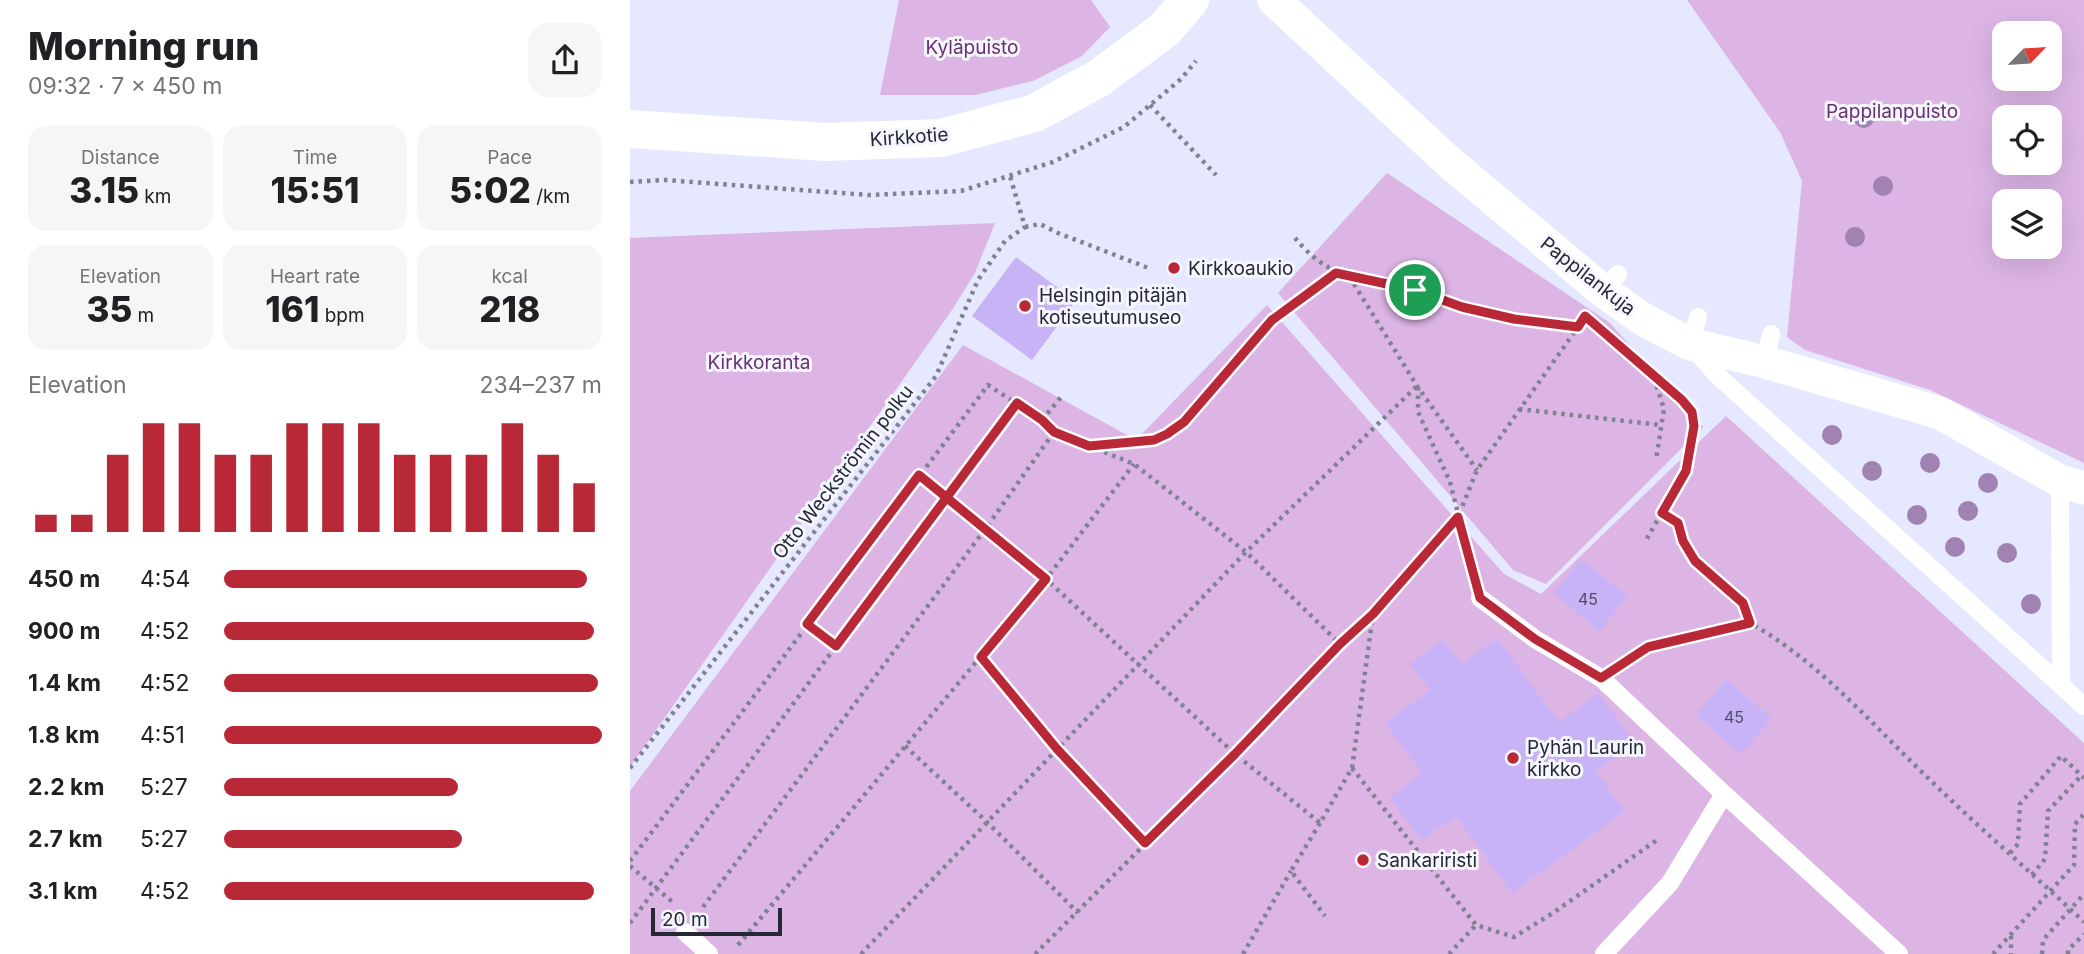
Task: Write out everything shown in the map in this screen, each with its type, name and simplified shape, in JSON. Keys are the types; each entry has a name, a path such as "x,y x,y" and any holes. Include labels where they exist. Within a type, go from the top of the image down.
{"street":[{"name":"Kirkkotie","path":"630,129 825,142 941,138 1035,113 1078,90 1099,78 1164,30 1190,0"},
{"name":"Pappilankuja","path":"1274,0 1610,283 1644,320 1768,348 1940,414 2072,485"}],"lane":[{"path":"1694,331 1717,375 2084,706"},
{"path":"2062,685 2072,485"},
{"path":"1480,598 1535,639 1601,678 1899,954"},
{"path":"1604,954 1670,883 1724,794"},
{"path":"689,926 709,954"}],"path":[{"path":"1150,105 1216,176"},
{"path":"1010,176 1025,227 1040,224 1152,269"},
{"name":"Otto Weckströmin polku","path":"630,768 936,376 978,280 1005,241 1025,227"},
{"path":"1295,238 1304,249 1336,273 1415,290 1488,313 1578,327"},
{"path":"1089,446 1141,443 1167,434 1184,422 1272,320 1336,273"},
{"path":"1349,276 1418,386 1477,470"},
{"path":"1035,954 1235,754 1340,644 1373,614 1458,517 1477,470 1578,327 1590,305 1610,283"},
{"path":"1634,360 1682,400 1694,417 1686,471 1645,542"},
{"path":"1654,377 1664,409 1656,460"},
{"path":"1054,432 986,528 689,926 630,863 988,385 1042,420 1054,432 1135,464 1246,552 1340,644"},
{"path":"1418,386 1419,412 1450,482 1480,598"},
{"path":"861,954 1246,552 1418,386"},
{"path":"1042,420 1062,397"},
{"path":"630,923 1017,403"},
{"path":"1519,409 1661,425"},
{"path":"730,954 1046,579 1135,464"},
{"path":"919,475 1046,579 1235,754 1320,822"},
{"path":"1662,513 1678,523 1683,541 1695,561 1743,603 1750,623 1779,639 1827,680 1978,826 2084,922"},
{"path":"1243,954 1352,768 1373,614"},
{"path":"1601,678 1648,647 1750,623"},
{"path":"807,624 836,646"},
{"path":"981,657 1057,749 1145,843"},
{"path":"905,747 987,822 1078,913"},
{"path":"2010,853 2018,844 2020,804 2061,756 2083,777 2048,811 2045,859 2032,875"},
{"path":"1352,768 1476,925 1514,937 1553,913 1658,839"},
{"path":"1993,954 2074,865 2075,824 2084,814"},
{"path":"1291,871 1325,916"},
{"path":"2042,954 2043,940 2084,894"},
{"path":"1449,954 1476,925"},
{"path":"2068,954 2068,950 2084,934"},
{"path":"2011,935 2011,954"}],"green space":[{"name":"Kyläpuisto","path":"899,0 1091,0 1110,27 1082,56 1033,81 975,95 880,95"},
{"name":"Pappilanpuisto","path":"1687,0 2084,0 2084,463 1930,390 1805,350 1787,337 1802,181 1780,132"},
{"path":"1387,173 1610,323 1703,427 1546,584 1513,570 1278,293"},
{"name":"Kirkkoranta","path":"995,223 975,273 952,310 630,767 630,238"},
{"path":"1267,305 1504,574 1541,594 1726,416 2084,743 2084,954 630,954 630,791 963,345 1136,440"}],"building":[{"path":"1016,257 1076,301 1032,360 972,316"},
{"path":"1581,559 1627,596 1599,632 1554,593"},
{"name":"Pyhän Laurin kirkko","path":"1497,638 1559,722 1598,693 1635,743 1596,772 1625,811 1512,893 1456,816 1421,841 1390,797 1422,773 1385,723 1430,690 1410,664 1443,640 1461,664"},
{"path":"1726,679 1772,718 1741,754 1696,715"}],"place":[{"name":"Kirkkoaukio","path":"1174,268"},
{"name":"Helsingin pitäjän kotiseutumuseo","path":"1025,306"},
{"name":"Pyhän Laurin kirkko","path":"1513,758"},
{"name":"Sankariristi","path":"1363,860"}],"route":[{"path":"1415,290 1336,273 1272,320 1184,422 1154,440 1089,446 1054,432 1017,403 947,496 836,646 807,624 919,475 947,496 1046,579 981,657 1057,749 1145,843 1340,644 1373,614 1458,517 1480,598 1535,639 1601,678 1648,647 1750,623 1743,603 1695,561 1683,541 1678,523 1662,513 1686,471 1694,426 1692,412 1682,400 1585,316 1578,327 1514,319 1462,307 1415,290"}]}
